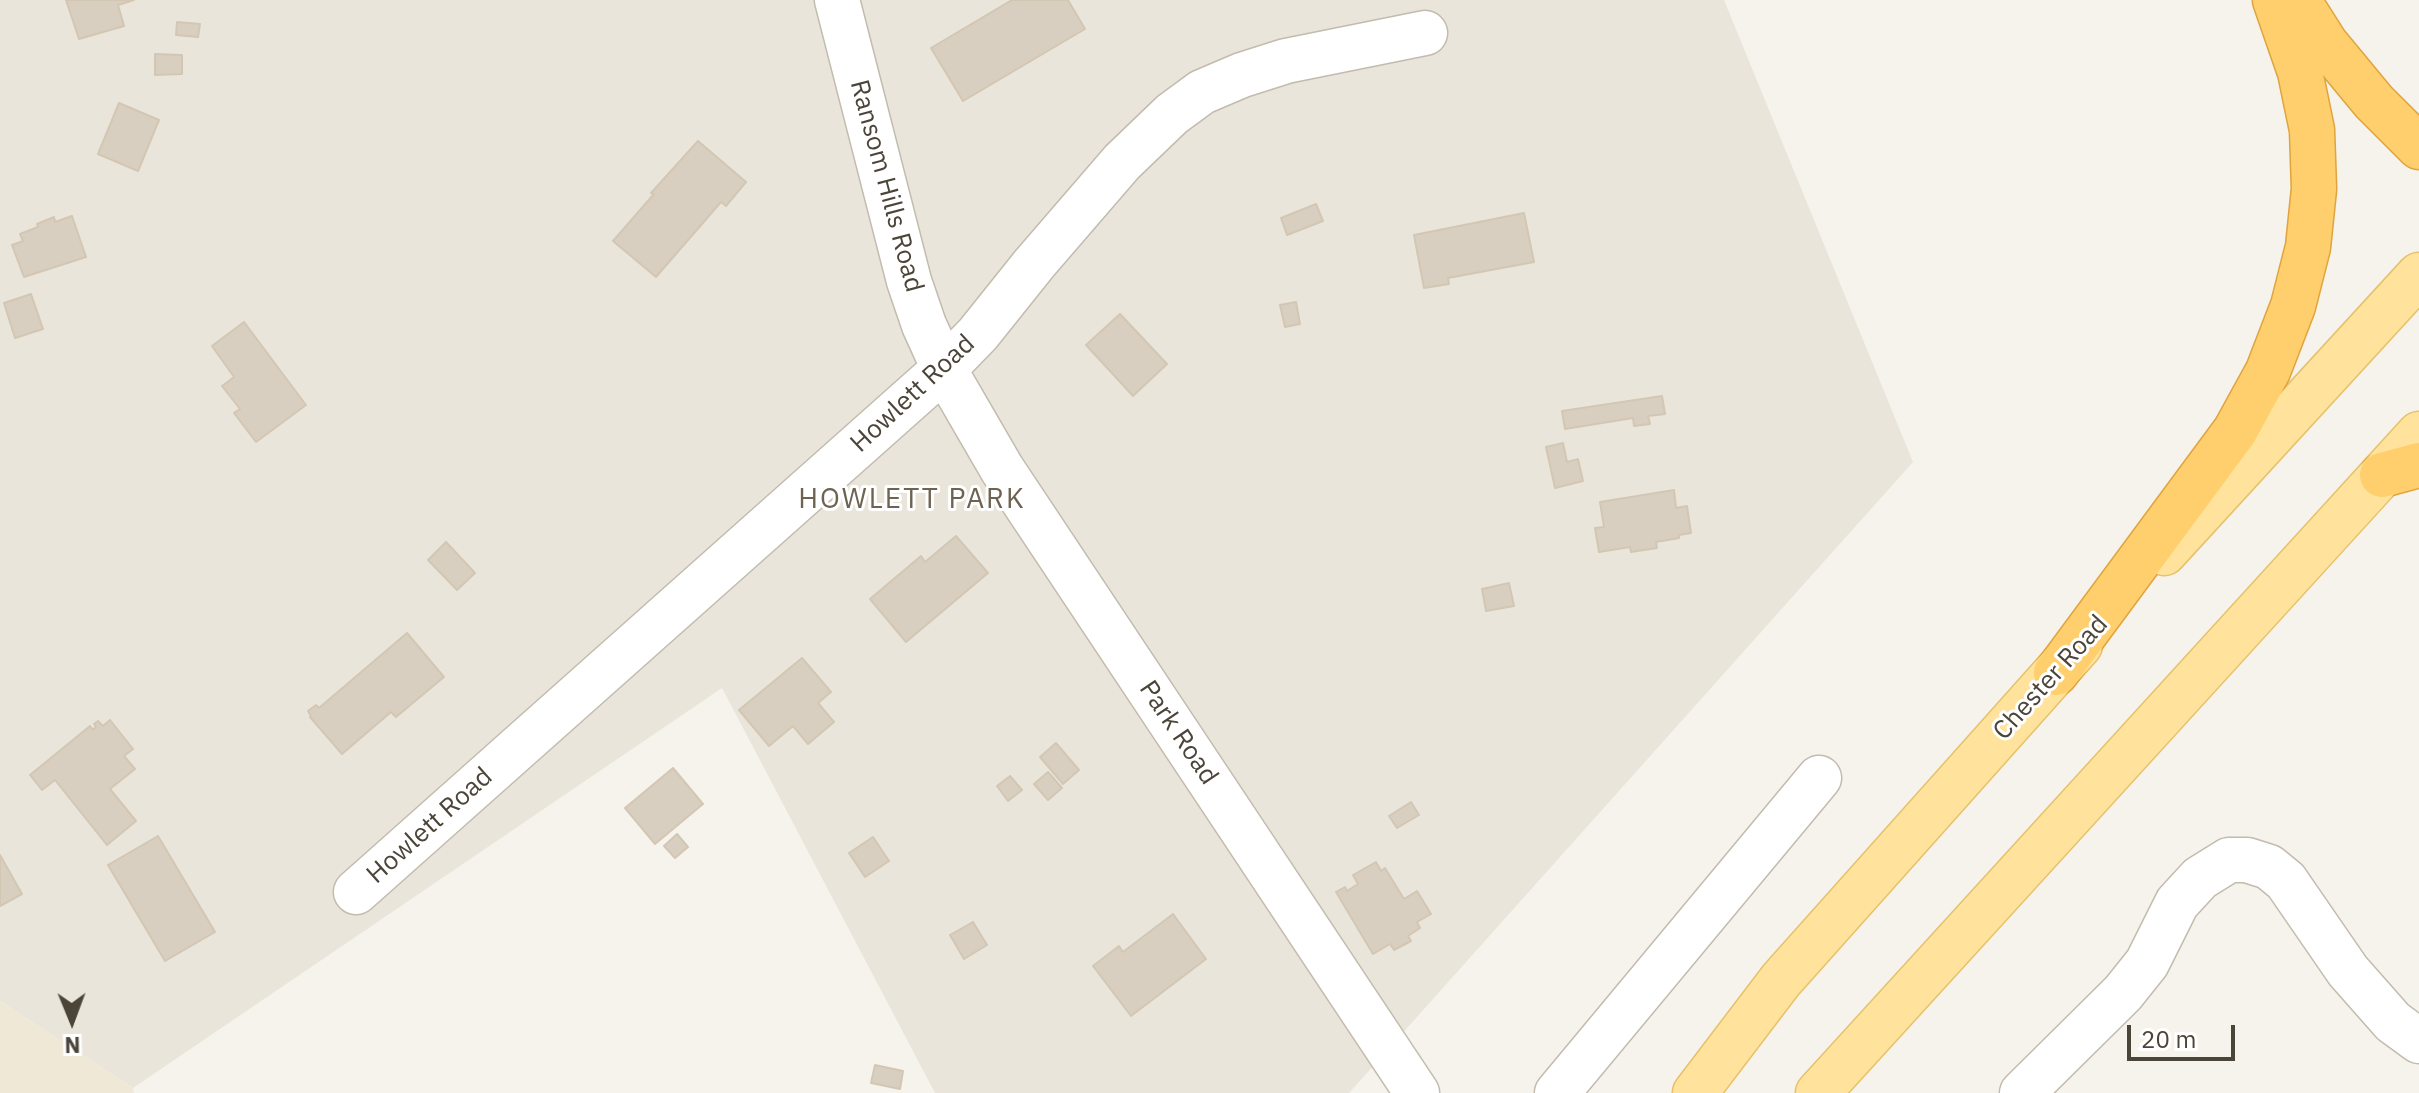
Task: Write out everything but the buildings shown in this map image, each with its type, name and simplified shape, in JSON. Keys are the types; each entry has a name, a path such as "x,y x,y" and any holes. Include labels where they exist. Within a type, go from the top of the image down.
{"highway":[{"path":"2056,673 2235,431 2268,371 2293,306 2308,247 2314,189 2312,130 2300,72 2275,0"},
{"path":"2298,0 2326,44 2374,102 2419,147"}],"main road":[{"name":"Chester Road","path":"1695,1093 1781,980 2419,275"},
{"path":"1818,1093 2400,470 2419,434"}],"street":[{"name":"Ransom Hills Road","path":"837,0 909,281 944,369"},
{"name":"Howlett Road","path":"356,892 944,369 978,334 1122,162 1172,114 1202,92 1242,75 1286,61 1425,33"},
{"name":"Park Road","path":"944,369 1002,469 1417,1093"},
{"path":"1557,1093 1819,778"},
{"path":"2022,1093 2123,993 2147,963 2177,903 2200,878 2229,860 2247,860 2269,867 2286,881 2348,971 2393,1022 2419,1041"}],"shaded area":[{"path":"0,0 1724,0 1913,462 1349,1093 935,1093 722,688 133,1088 0,1001"},
{"path":"0,1001 133,1088 134,1093 0,1093"}],"district":[{"name":"HOWLETT PARK","path":"912,500"}]}
